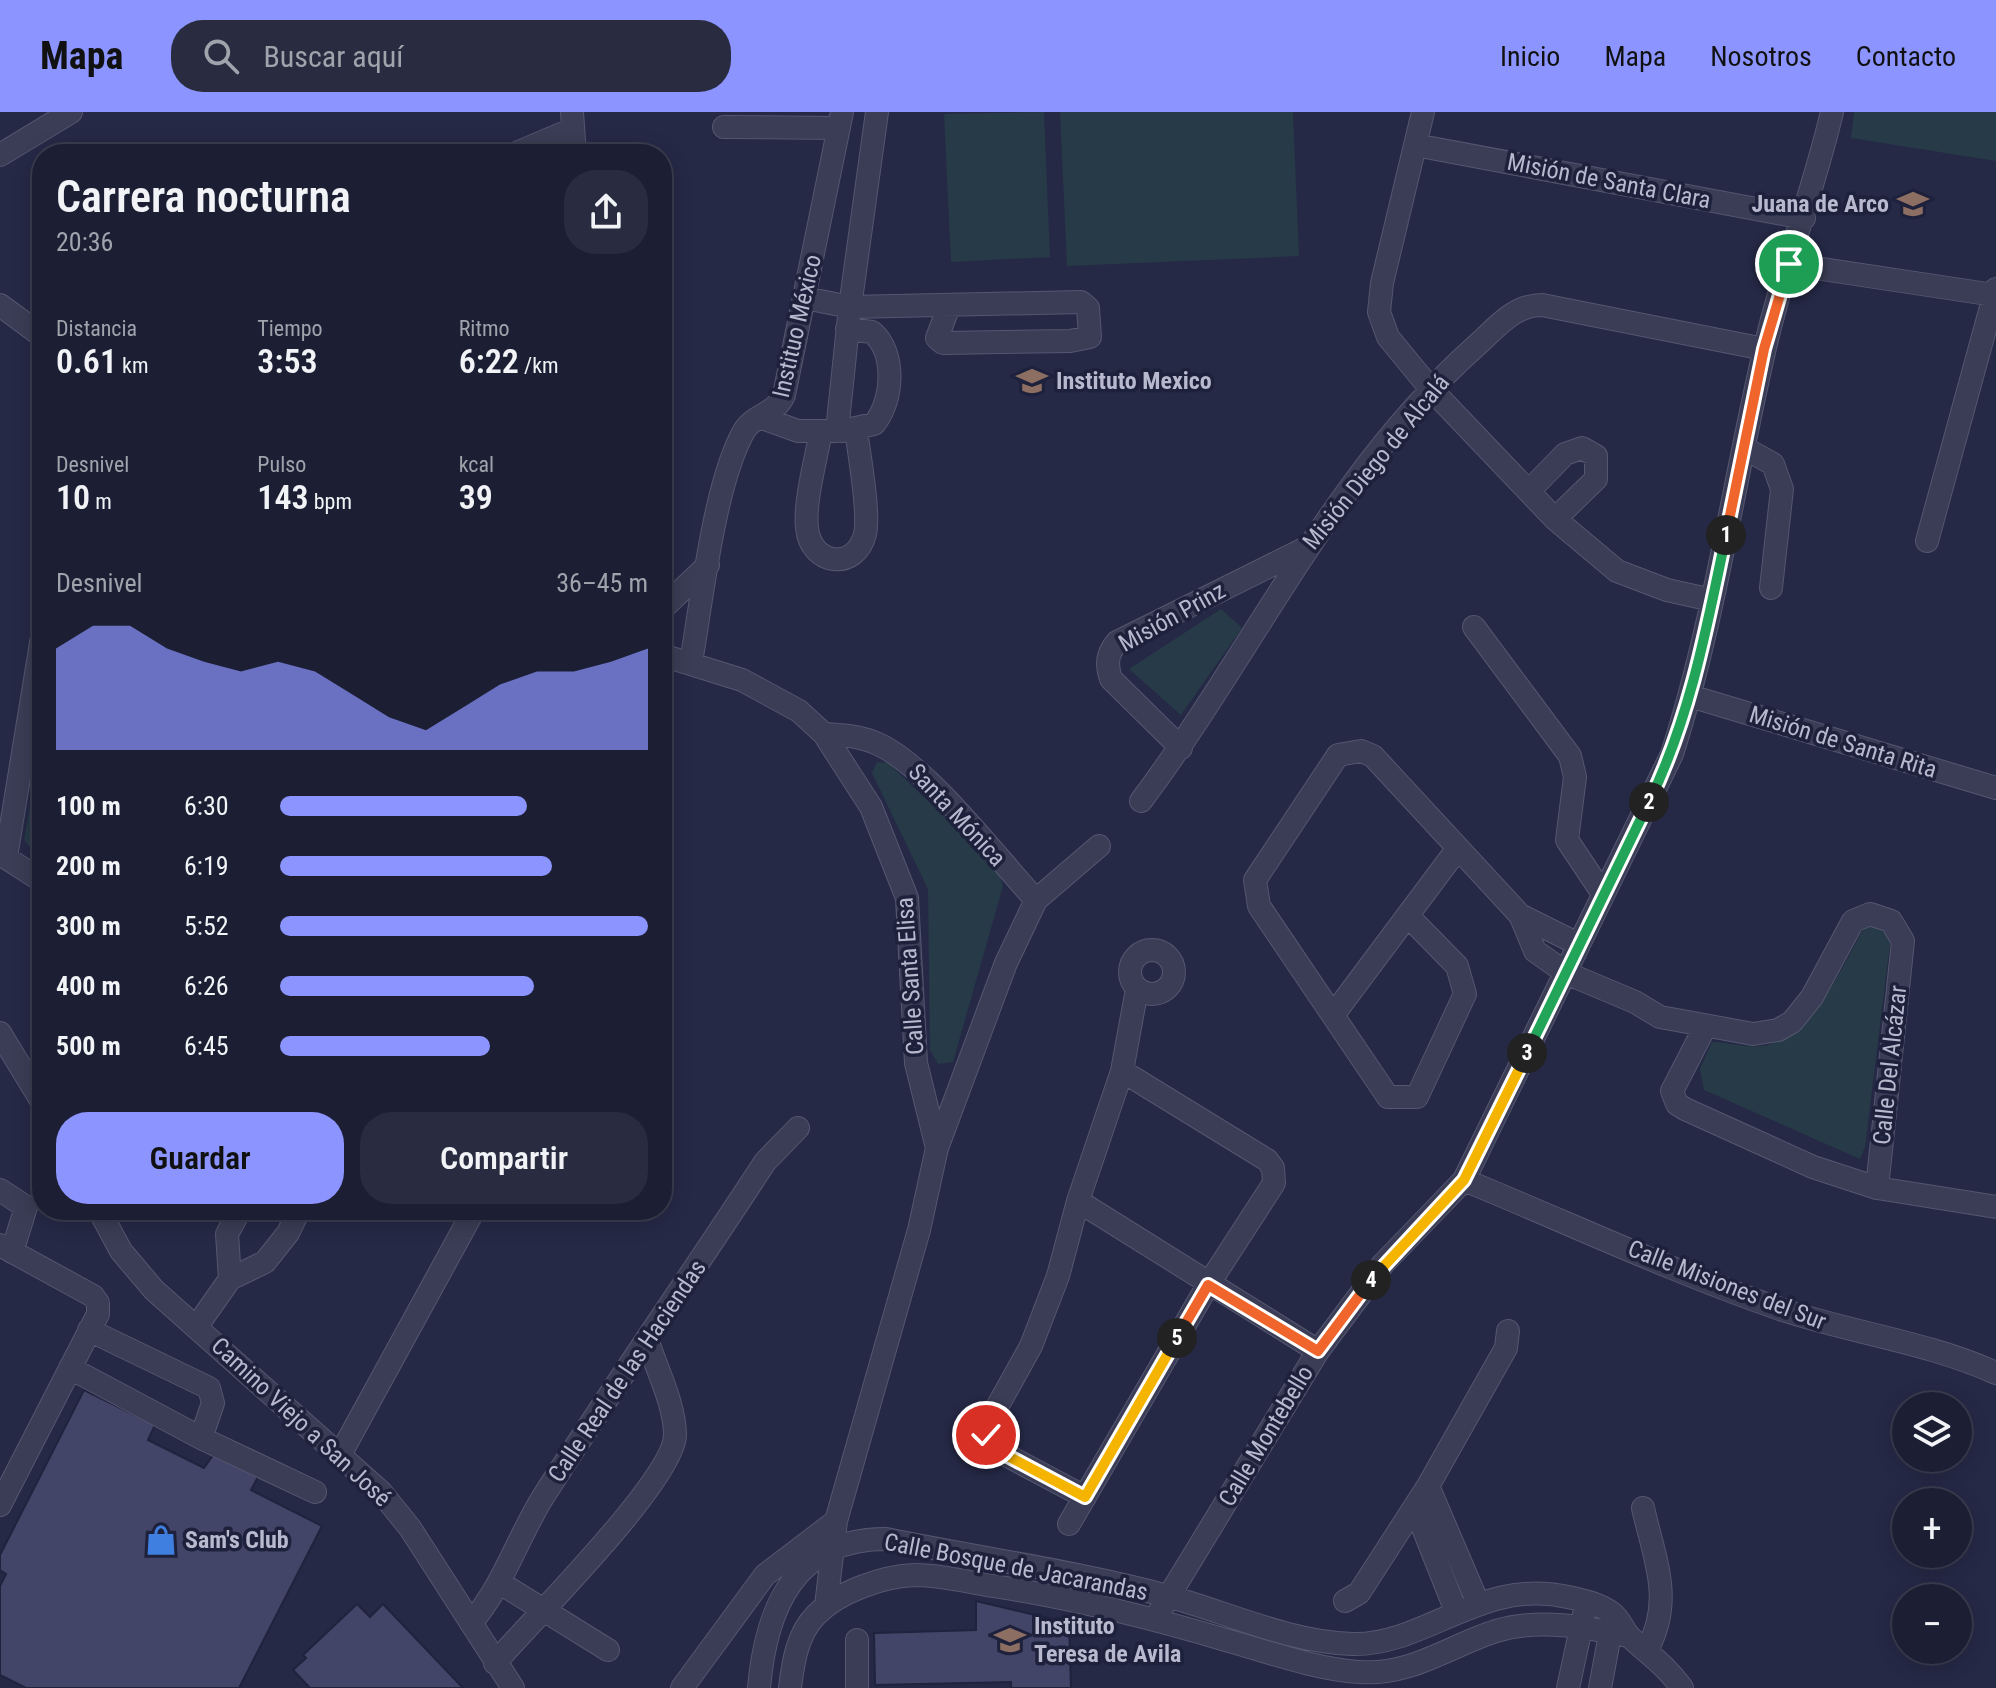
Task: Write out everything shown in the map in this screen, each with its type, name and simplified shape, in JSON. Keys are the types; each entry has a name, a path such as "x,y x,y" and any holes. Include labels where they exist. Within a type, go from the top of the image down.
{"street":[{"path":"0,155 71,112"},
{"path":"838,431 867,530 860,549 845,559 831,561 820,556 810,543 806,525 838,431 848,318 877,112"},
{"path":"1423,112 1382,283 1379,312 1388,337 1429,387 1555,519 1617,571 1667,590 1712,600"},
{"name":"Calle Montebello","path":"1155,1619 1318,1351 1383,1264 1464,1180 1672,754 1690,696 1712,600 1764,349 1832,112"},
{"path":"531,144 572,120 574,144"},
{"path":"724,127 841,120"},
{"name":"Instituo México","path":"691,662 708,565 735,452 746,428 775,409 784,395 841,120"},
{"name":"Misión de Santa Clara","path":"1415,145 1804,218"},
{"path":"1789,264 1995,292 1927,541"},
{"path":"759,417 798,431 838,431 874,424 886,400 886,349 872,332 805,298"},
{"path":"848,318 949,306 1086,304 1090,337 1061,342 943,343 937,338 949,306"},
{"path":"0,305 32,329"},
{"name":"Misión Diego de Alcalá","path":"1141,801 1181,748 1305,548 1429,387 1516,310 1533,305 1764,349"},
{"path":"1529,491 1571,450 1582,448 1596,456 1596,479 1555,519"},
{"path":"1744,448 1773,464 1782,489 1771,588"},
{"name":"Misión Prinz","path":"1181,748 1111,679 1107,669 1112,648 1117,642 1305,548"},
{"path":"672,599 708,565"},
{"path":"1474,627 1570,756 1575,777 1567,840 1603,894"},
{"name":"Calle Santa Elisa","path":"672,657 775,695 824,734 871,807 907,898 914,959 916,1063 937,1148"},
{"path":"32,693 3,855 32,874"},
{"name":"Misión de Santa Rita","path":"1690,696 1996,788"},
{"name":"Santa Mónica","path":"824,734 855,736 877,743 911,764 1036,900"},
{"path":"1408,916 1457,966 1465,994 1417,1097 1388,1097 1259,906 1254,889 1255,880 1338,755 1361,751 1373,756 1520,915 1535,951 1566,973 1635,1002 1653,1000 1680,1012 1696,1024 1674,1083 1673,1098 1685,1109 1813,1167 1877,1188 1996,1207"},
{"path":"790,1688 800,1641 815,1616 826,1606 836,1521 919,1230 937,1148 1006,963 1036,900 1099,846"},
{"path":"1334,1014 1458,848"},
{"name":"Calle Del Alcázar","path":"1696,1024 1753,1034 1778,1030 1792,1022 1812,997 1853,921 1860,915 1879,914 1891,921 1903,941 1877,1188"},
{"path":"1520,915 1578,944"},
{"path":"1085,1497 991,1447 986,1427 1042,1320 1122,1071 1137,989"},
{"path":"0,1033 32,1086"},
{"path":"1069,1524 1208,1285 1274,1183 1273,1168 1267,1160 1122,1071"},
{"name":"Calle Real de las Haciendas","path":"471,1623 500,1583 541,1501 765,1162 798,1128"},
{"name":"Calle Misiones del Sur","path":"1464,1180 1777,1308 1839,1328 1937,1350 1996,1373"},
{"path":"0,1190 26,1207 6,1248 93,1296 98,1303 98,1314 0,1505"},
{"path":"1078,1201 1318,1351"},
{"name":"Camino Viejo a San José","path":"104,1220 121,1251 154,1290 341,1453 410,1528 513,1688"},
{"path":"230,1279 227,1234 235,1220"},
{"path":"197,1326 230,1279 265,1262 294,1220"},
{"path":"341,1453 469,1220"},
{"path":"89,1330 209,1388 213,1403 201,1438"},
{"path":"1345,1601 1359,1593 1415,1508 1506,1348 1508,1331"},
{"path":"495,1663 580,1573 670,1456 673,1420 648,1342"},
{"path":"70,1368 201,1438 315,1492"},
{"path":"1428,1486 1478,1603"},
{"path":"1415,1508 1456,1611"},
{"path":"1643,1508 1662,1593 1661,1625 1647,1650"},
{"path":"682,1688 765,1575 836,1521"},
{"name":"Calle Bosque de Jacarandas","path":"832,1548 865,1539 886,1539 1169,1596 1300,1637 1330,1643 1357,1644 1397,1636 1478,1603 1537,1594 1586,1601 1617,1628"},
{"path":"759,1688 762,1661 785,1593 809,1560 832,1548"},
{"name":"Calle Bosque de Jacarandas","path":"826,1606 888,1579 916,1575 1021,1590 1155,1619 1320,1667 1359,1672 1411,1668 1508,1629 1617,1628"},
{"path":"500,1583 608,1650"},
{"path":"1568,1688 1586,1601"},
{"path":"1600,1688 1617,1628 1662,1661 1682,1688"},
{"path":"857,1640 857,1688"}],"shaded area":[{"path":"1044,112 1050,257 951,262 944,114"},
{"path":"1060,112 1293,112 1299,256 1067,266"},
{"path":"1854,112 1996,112 1996,161 1851,138"},
{"path":"1221,609 1242,628 1181,715 1129,669"},
{"path":"877,762 888,763 997,866 1003,886 953,1062 938,1064 930,1050 928,889 872,773"},
{"path":"32,796 32,847 24,840"},
{"path":"1867,922 1891,936 1865,1147 1860,1159 1704,1090 1700,1069 1712,1042 1762,1046 1780,1041 1796,1030 1825,996"}],"building":[{"name":"Sam's Club","path":"84,1390 155,1425 148,1440 204,1468 214,1454 258,1477 251,1490 322,1526 239,1688 26,1688 0,1675 0,1586 6,1574 0,1570 0,1555"},
{"path":"976,1601 1069,1623 1071,1688 1011,1688 1011,1682 875,1685 874,1633 976,1630"},
{"path":"357,1604 370,1617 383,1604 463,1688 310,1688 293,1670 306,1658 303,1655"}],"place":[{"name":"Juana de Arco","path":"1913,204"},
{"name":"Instituto Mexico","path":"1032,381"},
{"name":"Sam's Club","path":"161,1540"},
{"name":"Instituto Teresa de Avila","path":"1010,1640"}],"route":[{"path":"986,1435 991,1447 1085,1497 1208,1285 1318,1351 1383,1264 1464,1180 1672,754 1690,696 1712,600 1764,349 1789,264"}]}
